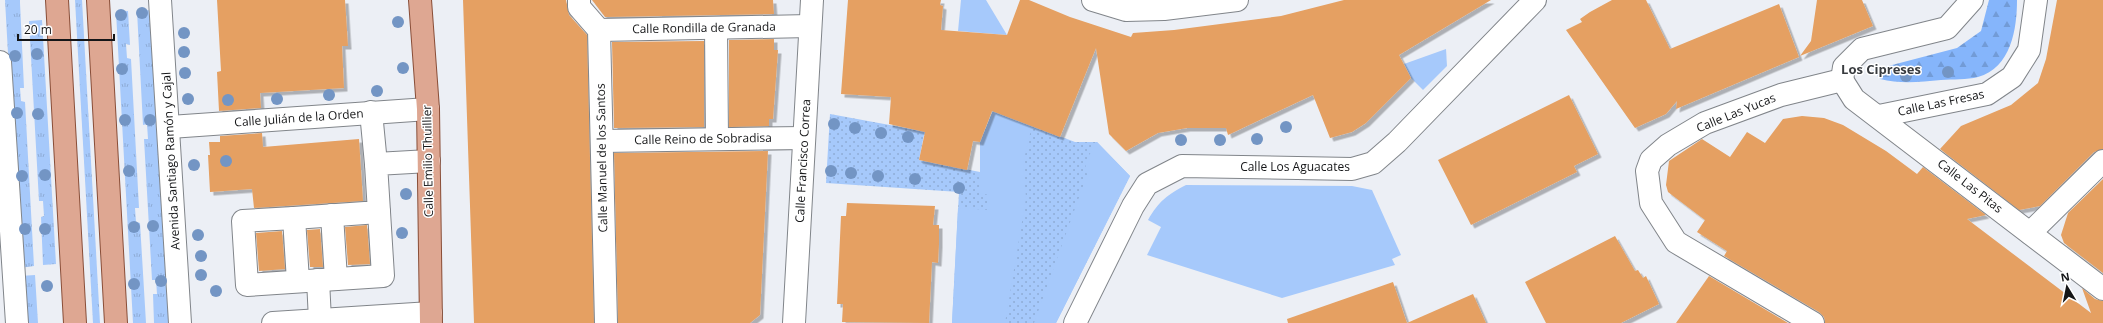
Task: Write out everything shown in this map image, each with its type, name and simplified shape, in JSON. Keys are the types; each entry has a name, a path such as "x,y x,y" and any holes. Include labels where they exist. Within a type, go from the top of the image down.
{"main road":[{"path":"57,0 75,323"},
{"path":"98,0 116,323"},
{"name":"Calle Emilio Thuillier","path":"420,0 428,109 431,318"}],"street":[{"name":"Avenida Santiago Ramón y Cajal","path":"160,0 170,127 180,323"},
{"path":"579,0 579,7 599,30"},
{"name":"Calle Francisco Correa","path":"794,323 812,0"},
{"path":"1093,0 1126,10 1164,9 1237,0"},
{"name":"Calle Los Aguacates","path":"1075,323 1133,206 1147,184 1182,166 1352,168 1373,163 1397,142 1535,0"},
{"path":"1842,80 1844,67 1862,49 1947,28 1972,0"},
{"name":"Calle Las Fresas","path":"1879,116 1987,94 2012,77 2030,50 2036,0"},
{"name":"Calle Rondilla de Granada","path":"599,30 810,26"},
{"path":"716,28 717,139"},
{"name":"Calle Manuel de los Santos","path":"599,30 606,323"},
{"path":"0,62 6,252 17,323"},
{"name":"Calle Las Pitas","path":"1842,80 1854,99 1879,116 2103,288"},
{"name":"Calle Las Yucas","path":"1813,323 1676,242 1651,203 1647,172 1651,160 1668,145 1705,123 1782,94 1842,80"},
{"name":"Calle Julián de la Orden","path":"170,127 428,109"},
{"path":"371,112 376,164 379,212 383,276 247,285 243,221 379,212"},
{"name":"Calle Reino de Sobradisa","path":"602,141 804,138"},
{"path":"376,164 429,161"},
{"path":"2030,233 2103,162"},
{"path":"317,280 332,215"},
{"path":"294,218 317,280 320,320"},
{"path":"274,323 320,320 431,318"}],"green space":[{"path":"5,0 20,0 24,88 20,88 21,101 25,102 34,266 20,268"},
{"path":"75,0 82,0 100,323 93,323"},
{"path":"961,0 986,0 1007,35 958,31"},
{"path":"1989,0 2017,0 2017,11 2016,23 2010,46 1998,65 1989,72 1969,79 1903,82 1880,79 1873,70 1957,48 1981,31"},
{"path":"151,10 169,323 154,323 153,294 157,294 156,280 152,280 144,139 148,139 147,124 143,125 137,11"},
{"path":"128,11 130,45 126,44 127,58 131,59 139,208 135,208 136,222 140,223 146,323 133,323 116,12"},
{"path":"42,20 56,264 43,265 41,217 44,216 43,201 39,201 29,21"},
{"path":"1446,49 1447,66 1423,90 1411,78 1404,64"},
{"path":"993,111 1075,142 1097,142 1130,176 1056,323 952,323 959,192 826,183 830,114 933,133 932,136 924,135 919,160 980,172 980,142"},
{"path":"993,111 1032,126 1023,163 1026,198 1005,323 952,323 958,208 989,210 989,195 980,193 980,142"},
{"path":"1097,142 1130,176 1056,323 1034,323 1087,175 1085,162"},
{"path":"1186,185 1352,186 1372,190 1401,255 1392,259 1395,265 1282,298 1147,255 1161,227 1148,220 1164,199"},
{"path":"35,275 38,323 23,323 20,276"}],"building":[{"path":"217,0 345,0 348,46 342,46 344,88 260,93 261,108 219,111 217,72 221,71"},
{"path":"463,0 566,0 569,15 587,35 594,323 474,323"},
{"path":"592,0 773,0 774,14 605,17"},
{"path":"848,0 941,0 940,5 943,6 941,30 1007,35 1020,0 1029,0 1070,17 1131,37 1133,33 1174,30 1281,16 1344,0 1491,0 1399,55 1411,78 1366,123 1352,132 1330,138 1313,95 1228,135 1226,128 1187,128 1158,133 1126,151 1109,134 1096,48 1060,137 992,111 980,142 973,141 967,170 919,160 925,132 889,124 891,97 841,94"},
{"path":"1612,0 1646,0 1670,49 1779,4 1799,57 1676,109 1677,101 1666,114 1635,128 1566,30 1582,22 1580,19"},
{"path":"1817,0 1862,0 1873,26 1800,56 1811,41"},
{"path":"2057,0 2103,0 2103,149 2094,152 2040,206 2019,210 1940,149 1961,126 2011,105 2038,83 2046,59"},
{"path":"774,39 774,50 778,50 773,119 769,119 769,126 729,127 729,40"},
{"path":"704,41 704,127 614,128 612,42"},
{"path":"1569,95 1598,154 1574,166 1577,172 1471,225 1438,160"},
{"path":"1802,116 1824,118 1843,125 1886,151 1917,174 1923,167 1986,215 1967,219 2091,313 2082,288 2095,299 2103,301 2103,323 1825,323 1824,317 1819,312 1724,256 1727,251 1697,232 1705,220 1668,192 1666,185 1669,161 1702,139 1730,157 1747,132 1765,143 1783,119"},
{"path":"262,133 263,147 359,139 363,201 254,208 252,189 210,192 208,155 210,155 209,142 220,142 220,136"},
{"path":"768,151 760,315 750,323 618,323 614,153"},
{"path":"2103,179 2103,273 2064,243 2061,235 2068,213"},
{"path":"847,203 935,206 933,225 939,225 939,244 938,263 932,262 929,323 842,322 843,304 837,304 841,216 846,216"},
{"path":"367,225 370,264 348,265 345,227"},
{"path":"320,229 323,267 310,267 307,230"},
{"path":"282,231 285,269 259,271 256,233"},
{"path":"1615,236 1635,271 1638,270 1643,278 1646,276 1659,304 1621,323 1546,323 1525,282"},
{"path":"1709,276 1788,323 1676,323"},
{"path":"1393,282 1407,323 1288,323 1287,319"},
{"path":"1473,294 1486,323 1407,323"}],"district":[{"name":"Los Cipreses","path":"1881,69"}]}
